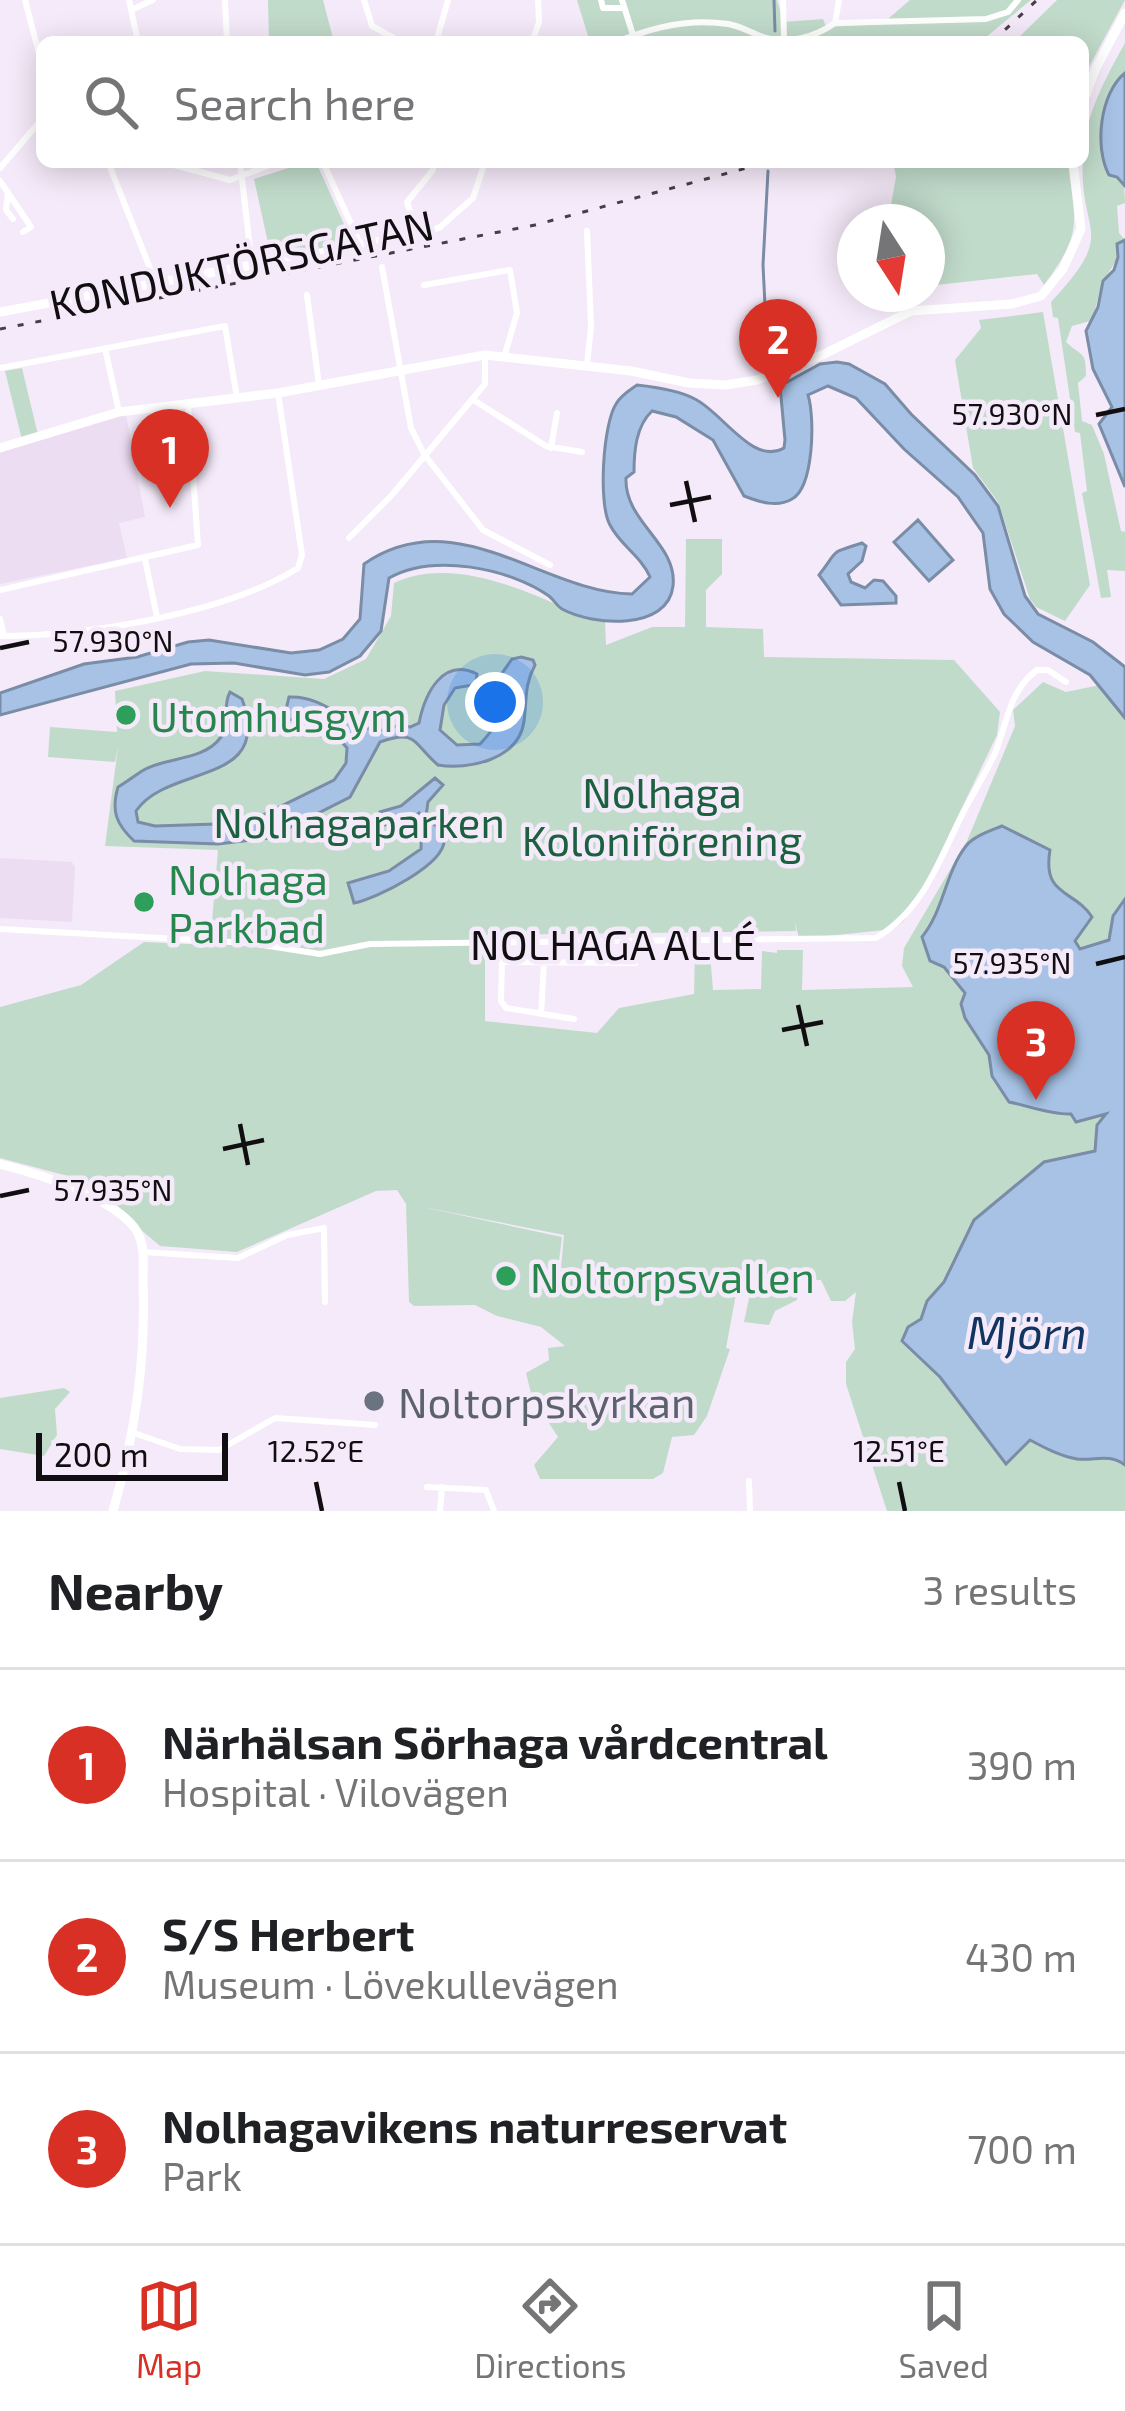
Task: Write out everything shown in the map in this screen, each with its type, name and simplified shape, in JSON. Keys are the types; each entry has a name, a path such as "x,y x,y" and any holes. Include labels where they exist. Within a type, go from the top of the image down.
{"street":[{"path":"26,0 36,44"},
{"path":"137,36 131,4 153,0"},
{"path":"225,0 227,36"},
{"path":"364,0 372,26 390,36"},
{"path":"438,36 448,0"},
{"path":"534,36 538,0"},
{"path":"601,0 603,8 622,4 633,35 687,22 719,23 757,36"},
{"path":"783,0 784,36"},
{"path":"835,23 839,0"},
{"path":"812,36 835,23 986,19 1008,12 1018,0"},
{"path":"1089,86 1125,13"},
{"path":"0,168 36,126"},
{"path":"110,168 156,285"},
{"path":"186,168 226,179 261,168"},
{"path":"241,168 252,265"},
{"path":"326,168 361,246"},
{"path":"418,235 407,202 433,168"},
{"name":"KONDUKTÖRSGATAN","path":"0,313 418,235 451,221 473,198 482,168"},
{"path":"0,448 119,412 278,393 485,355 505,354 688,382 747,382 822,355 911,311 1034,300 1050,287 1077,244 1082,216 1074,168"},
{"path":"0,182 28,219 31,227 23,232"},
{"path":"8,192 6,210 13,219"},
{"path":"574,381 591,326 586,231"},
{"path":"382,267 411,428 424,454 483,530 550,565"},
{"path":"424,285 510,270 517,313 505,354"},
{"path":"307,295 319,385"},
{"path":"0,368 225,326 237,398"},
{"path":"105,348 119,412"},
{"path":"349,538 472,399 488,375 485,355"},
{"path":"0,619 2,636 53,636 157,616 243,592 296,571 302,561 278,393"},
{"path":"472,399 551,448 582,452"},
{"path":"0,590 198,545 188,403"},
{"path":"551,448 557,413"},
{"path":"145,560 157,616"},
{"name":"NOLHAGA ALLÉ","path":"0,928 250,943 320,954 370,944 876,938 910,911 926,890 993,759 1017,690 1037,670 1048,670 1066,682"},
{"path":"495,943 496,959 502,962 635,963"},
{"path":"502,962 501,1001 506,1008 574,1019"},
{"path":"542,1014 544,963"},
{"path":"0,1164 58,1182 117,1213 137,1231 143,1252 143,1361 134,1433 113,1511"},
{"path":"143,1252 238,1258 287,1235 324,1228 325,1302"},
{"path":"134,1433 180,1449 219,1450 275,1418 375,1425"},
{"path":"749,1481 749,1511"},
{"path":"427,1487 486,1490 494,1511"},
{"path":"440,1511 442,1487"}],"shaded area":[{"path":"126,414 145,517 119,523 127,558 0,584 0,450"},
{"path":"0,858 72,862 72,922 0,918"}],"green space":[{"path":"268,0 323,0 332,36 269,36"},
{"path":"577,0 777,0 784,22 823,19 826,27 882,24 910,0 1031,0 987,36 588,36"},
{"path":"1057,0 1125,0 1089,67 1089,36 1020,36"},
{"path":"1125,43 1125,73 1106,104 1101,150 1124,183 1125,203 1117,206 1119,233 1125,240 1117,245 1116,261 1090,321 1072,326 1066,342 1084,358 1086,376 1078,383 1082,421 1092,425 1104,454 1121,531 1125,532 1125,571 1107,570 1111,597 1101,598 1082,493 1087,491 1080,433 1075,432 1058,318 1053,317 1051,302 1072,278 1090,245 1083,168 1089,168 1089,124"},
{"path":"288,168 319,168 353,244 300,252 288,243 268,243 254,179"},
{"path":"894,168 1069,168 1074,226 1066,252 1044,285 1037,274 945,284 945,204 891,204"},
{"path":"1043,312 1090,585 1065,621 1030,599 998,502 973,468 955,360 981,328 979,320"},
{"path":"22,368 38,435 22,440 5,371"},
{"path":"686,539 722,539 722,574 706,590 706,627 763,629 764,657 954,660 1000,712 997,735 920,895 894,929 799,939 795,922 796,931 485,935 485,1021 597,1033 619,1008 694,994 695,952 710,953 713,990 761,989 762,951 777,950 803,950 802,990 913,987 902,966 904,948 967,841 1015,726 1013,710 1043,682 1066,692 1100,685 1125,718 1125,1511 887,1511 846,1384 846,1362 855,1349 856,1292 845,1301 831,1301 821,1280 800,1280 797,1300 775,1311 769,1325 744,1322 752,1284 785,1280 561,1268 564,1235 418,1206 562,1237 558,1269 571,1274 738,1283 726,1348 730,1349 707,1416 694,1435 672,1437 663,1473 653,1479 540,1479 534,1465 558,1437 532,1397 526,1373 549,1360 548,1348 565,1346 541,1327 475,1305 414,1306 409,1302 406,1204 397,1190 376,1191 237,1252 160,1246 92,1188 68,1176 0,1158 0,1007 81,985 144,942 210,945 218,850 105,846 118,747 115,762 48,757 50,727 117,732 115,691 205,671 324,679 366,659 391,616 394,583 432,573 473,576 605,620 606,645 652,627 685,627"},
{"path":"64,1388 70,1392 55,1409 57,1435 44,1456 0,1449 0,1398"}],"water":[{"path":"1125,73 1125,186 1109,175 1101,136 1110,93"},
{"path":"1125,240 1125,487 1099,424 1112,407 1093,369 1086,331 1098,307 1103,281 1114,270 1117,244"},
{"path":"837,362 885,384 975,475 998,506 1025,596 1038,614 1093,642 1125,667 1125,718 1090,675 1033,642 1004,614 990,589 983,533 958,497 856,398 828,386 808,395 812,419 809,467 799,492 780,503 744,496 713,440 676,417 652,411 647,417 637,439 634,472 626,478 628,494 667,558 673,586 668,601 644,618 609,621 575,615 532,586 492,571 427,566 389,578 381,631 360,656 329,672 305,675 234,663 191,664 0,715 0,693 84,664 137,657 188,642 209,640 291,653 319,650 343,639 360,619 364,564 399,547 433,542 466,545 599,590 632,594 650,577 614,532 604,500 608,428 620,398 637,385 681,393 706,406 750,444 772,452 784,448 785,440 780,386 820,364"},
{"path":"918,520 953,560 929,581 894,542"},
{"path":"862,543 866,546 862,561 848,574 851,582 865,588 874,580 883,581 896,603 841,605 819,575 836,553"},
{"path":"512,659 533,660 535,665 527,686 524,721 513,745 490,760 438,765 408,738 380,742 350,797 269,838 218,844 134,841 117,817 118,787 152,766 204,751 221,737 230,692 242,699 248,727 244,747 213,770 151,796 136,811 138,822 155,826 247,823 334,780 346,763 347,748 335,734 289,719 285,714 289,697 312,700 372,730 410,727 419,723 431,690 445,674 465,670 477,674 476,682 493,686","holes":["488,687 498,702 496,723 480,744 457,745 440,730 444,705 455,688"]},
{"path":"435,778 443,785 428,802 426,816 444,838 435,859 408,879 354,903 348,883 389,871 421,849 419,813 411,820 385,825 380,812 401,806"},
{"name":"Mjörn","path":"1002,826 1050,850 1055,884 1092,917 1075,941 1080,949 1109,940 1113,916 1125,899 1125,1465 1107,1458 1071,1458 1030,1440 1006,1464 940,1377 902,1341 944,1282 974,1220 1044,1162 1095,1151 1097,1125 1106,1114 1076,1122 1071,1114 1009,1102 992,1076 989,1055 965,1018 961,1004 965,993 944,967 930,961 922,937 953,868 973,839"}],"waterway":[{"path":"774,0 775,31"},
{"path":"768,171 763,265 768,366"}],"railway":[{"path":"998,36 1037,0"},
{"path":"0,329 535,225 747,168"}],"place":[{"name":"S/S Herbert","path":"778,398"},
{"name":"Närhälsan Sörhaga vårdcentral","path":"170,508"},
{"name":"Utomhusgym","path":"126,715"},
{"name":"Nolhaga Parkbad","path":"144,902"},
{"name":"Nolhagavikens naturreservat","path":"1036,1100"},
{"name":"Noltorpsvallen","path":"506,1276"},
{"name":"Noltorpskyrkan","path":"374,1401"}],"park label":[{"name":"Nolhaga Koloniförening","path":"662,815"},
{"name":"Nolhagaparken","path":"359,821"}]}
